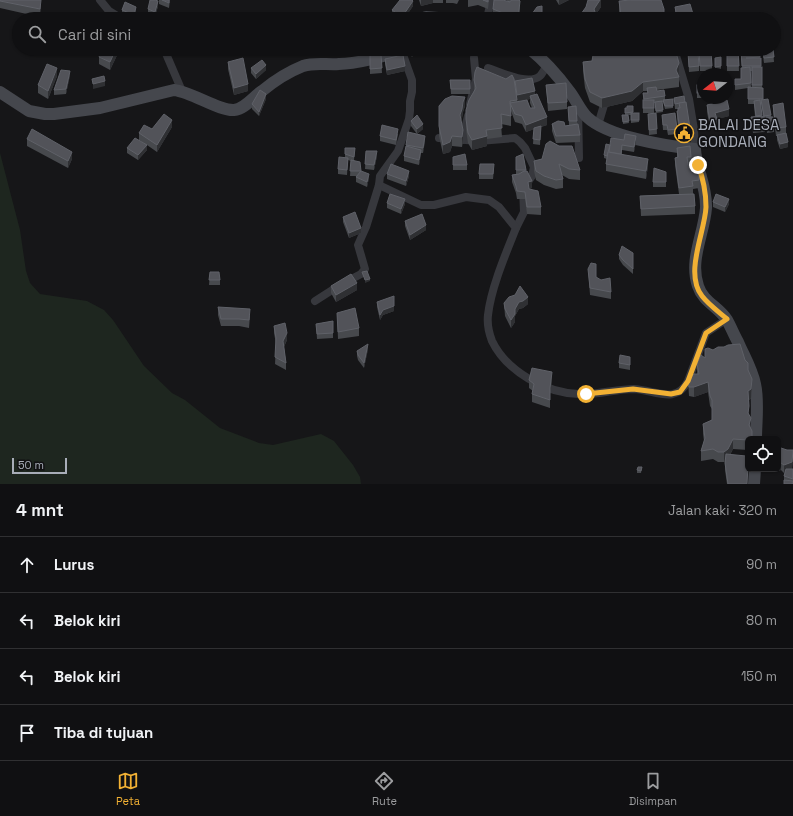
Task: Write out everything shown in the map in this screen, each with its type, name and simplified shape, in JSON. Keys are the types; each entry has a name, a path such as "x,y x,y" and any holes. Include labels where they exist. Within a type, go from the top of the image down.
{"street":[{"path":"100,0 111,12"},
{"path":"488,12 491,0"},
{"path":"167,56 182,91"},
{"path":"0,92 29,111 45,114 100,108 170,90 182,91 223,108 234,110 239,109 249,102 281,77 304,66 315,64 344,64 383,56"},
{"path":"315,301 364,271 365,266 358,245 366,227 379,185 380,176 398,151 410,111 412,80 403,56"},
{"path":"538,56 548,65 570,91 586,116 598,125 620,134 667,146 695,149"},
{"path":"676,56 690,99 695,159 700,170 706,208 696,258 695,272 697,285 702,296 727,319 749,364 755,384 757,403 756,436"},
{"path":"462,140 476,79 474,58"},
{"path":"488,68 527,80 538,77 548,65"},
{"path":"598,125 605,103 618,99"},
{"path":"578,105 579,158"},
{"path":"439,138 479,141 516,138 525,148 534,167 532,176 523,189 524,212 516,228 501,267 491,299 488,316 488,328 492,342 506,361 529,380 558,390 578,394 633,389 661,394 677,394 685,388 706,333 727,319"},
{"path":"379,185 421,205 434,205 466,197 489,200 499,207 516,228"},
{"path":"754,484 755,472"}],"shaded area":[{"path":"0,153 20,230 26,271 30,283 40,294 87,301 104,310 113,320 144,366 172,393 185,400 220,428 259,443 273,445 321,434 334,441 353,465 360,477 361,484 0,484"}],"building":[{"path":"41,0 40,9 0,1"},
{"path":"150,0 158,1 155,12 148,9"},
{"path":"162,0 169,0 169,3"},
{"path":"400,0 413,1 405,12 395,12 392,10"},
{"path":"494,0 510,2 511,0 520,1 519,12 500,12 493,9"},
{"path":"588,0 600,0 594,9 595,12 582,12"},
{"path":"661,0 664,12 621,12 619,1"},
{"path":"125,2 136,7 135,12 127,12 122,10"},
{"path":"690,4 692,12 676,12 675,7"},
{"path":"542,6 542,12 533,12 537,7"},
{"path":"100,56 113,56 110,62"},
{"path":"370,56 381,56 382,68 370,69"},
{"path":"403,56 405,66 387,70 385,59"},
{"path":"593,56 677,56 679,63 676,70 679,77 643,82 632,91 602,98 590,92 585,79 583,62 592,61"},
{"path":"688,56 698,56 699,66 689,67"},
{"path":"699,56 711,56 712,66 700,66"},
{"path":"727,56 738,56 739,66 727,66"},
{"path":"741,56 760,56 746,58 761,58 761,66 742,66"},
{"path":"764,56 774,56 774,57 764,58"},
{"path":"721,57 721,66 715,67 715,58"},
{"path":"243,58 248,84 234,88 228,62"},
{"path":"262,60 266,65 256,74 251,68"},
{"path":"47,64 57,68 48,91 38,85"},
{"path":"477,67 506,79 512,75 517,100 510,101 511,116 501,114 502,128 486,130 487,136 472,140 468,133 466,110 469,100 476,88 474,80"},
{"path":"750,67 751,83 735,85 735,79 741,79 741,68"},
{"path":"752,67 762,67 762,85 752,85"},
{"path":"61,70 70,71 66,89 54,90"},
{"path":"104,76 105,81 93,84 92,79"},
{"path":"532,78 535,91 517,95 515,81"},
{"path":"450,80 470,80 470,89 451,89"},
{"path":"566,83 567,102 548,103 546,85"},
{"path":"656,87 657,91 664,90 665,96 644,99 643,93 648,93 647,88"},
{"path":"748,87 763,88 763,99 748,99"},
{"path":"260,90 266,94 259,112 252,104"},
{"path":"537,94 547,117 526,125 522,116 515,114 510,103 527,100 530,108 535,108 530,96"},
{"path":"452,96 465,97 460,115 463,130 462,137 452,136 450,142 443,145 439,126 439,106 445,99"},
{"path":"684,96 685,102 675,104 674,98"},
{"path":"673,99 673,106 665,106 663,100"},
{"path":"768,99 771,115 764,116 761,100"},
{"path":"643,100 654,100 654,108 643,108"},
{"path":"760,100 762,115 756,116 754,101"},
{"path":"662,101 663,110 656,111 655,102"},
{"path":"686,102 690,128 680,130 677,111 678,108 680,108 679,103"},
{"path":"783,103 786,127 776,128 773,105"},
{"path":"728,104 729,109 715,113 717,119 710,121 707,105"},
{"path":"576,106 577,121 569,121 568,107"},
{"path":"627,106 633,106 633,112 625,113 625,108 627,108"},
{"path":"631,113 639,113 639,120 631,120"},
{"path":"656,113 657,129 649,130 648,114"},
{"path":"675,113 677,129 668,130 667,125 663,125 662,115"},
{"path":"164,114 172,120 157,145 139,133 144,125 152,129"},
{"path":"417,115 423,124 417,129 411,121"},
{"path":"622,115 628,115 629,121 623,122"},
{"path":"764,116 765,127 753,128 751,117"},
{"path":"766,117 773,117 774,127 767,128"},
{"path":"558,121 564,122 565,126 578,124 580,135 556,136 552,124"},
{"path":"382,125 398,129 396,140 380,136"},
{"path":"541,126 540,140 533,139 534,128"},
{"path":"32,129 72,152 68,161 27,139"},
{"path":"408,132 425,136 423,148 406,145"},
{"path":"786,133 788,142 780,144 777,135"},
{"path":"625,134 636,136 634,147 622,145 621,154 609,152 611,138 624,140"},
{"path":"135,138 147,145 138,155 127,148"},
{"path":"550,141 559,146 572,146 580,170 569,169 559,164 563,179 556,180 544,176 536,171 534,161 542,159 546,144"},
{"path":"606,144 610,145 607,156 604,155"},
{"path":"406,146 421,150 419,160 404,156"},
{"path":"690,146 691,157 687,157 688,165 697,164 699,180 692,181 693,186 679,188 675,158 678,157 677,148"},
{"path":"345,148 355,148 354,157 345,154"},
{"path":"366,151 377,151 374,165 365,164"},
{"path":"608,152 648,159 646,171 606,164"},
{"path":"465,154 467,165 453,165 453,157"},
{"path":"523,154 526,170 516,170 516,157"},
{"path":"339,157 348,158 347,170 338,169"},
{"path":"351,160 360,162 361,171 350,171"},
{"path":"391,164 409,171 406,181 387,174"},
{"path":"480,164 494,164 493,174 479,174"},
{"path":"654,168 666,172 666,182 653,182"},
{"path":"361,171 369,174 367,182 356,177"},
{"path":"527,171 532,181 528,182 529,189 538,191 541,207 527,207 525,192 517,191 512,175 519,174"},
{"path":"390,194 405,199 401,209 387,203"},
{"path":"694,194 695,206 641,209 640,196"},
{"path":"716,194 729,199 725,207 713,202"},
{"path":"355,212 361,228 349,233 343,217"},
{"path":"422,214 426,225 410,235 405,221"},
{"path":"622,246 633,253 633,269 619,255"},
{"path":"591,263 596,264 596,277 601,280 610,278 611,292 590,288 588,269"},
{"path":"367,271 370,279 365,280 362,272"},
{"path":"210,272 219,272 220,280 209,280"},
{"path":"351,274 357,283 336,295 331,286"},
{"path":"520,286 528,297 519,302 515,309 515,314 511,320 505,309 504,303 509,297 515,295"},
{"path":"394,296 394,306 383,310 380,315 377,302"},
{"path":"218,307 250,309 249,320 221,319"},
{"path":"355,308 359,328 338,332 337,313"},
{"path":"333,321 333,333 317,334 316,324"},
{"path":"285,323 287,333 283,341 286,363 275,357 276,338 274,326"},
{"path":"368,344 364,363 357,351"},
{"path":"740,344 745,360 748,363 748,370 752,379 751,389 748,391 748,413 751,418 749,425 752,431 752,436 745,436 745,440 733,439 728,449 724,452 718,452 713,449 701,451 705,438 703,424 712,420 712,400 708,382 694,387 689,387 688,380 694,374 699,374 697,364 701,355 705,358 705,349 708,348 713,350 718,347"},
{"path":"620,355 630,357 630,365 619,363"},
{"path":"532,368 552,372 550,400 532,394 534,384 529,380"},
{"path":"781,448 793,450 792,462 784,465 781,463"},
{"path":"726,454 745,456 745,472 748,472 747,484 728,484 725,463"},
{"path":"638,467 642,467 641,471 637,470"},
{"path":"786,469 793,469 793,479 784,476"},
{"path":"784,480 793,481 793,484 784,484"}],"place":[{"name":"BALAI DESA GONDANG","path":"684,133"}],"route":[{"path":"586,394 633,389 661,394 677,394 685,388 706,333 727,319 702,296 697,285 695,272 696,258 706,208 704,188 698,165"}]}
